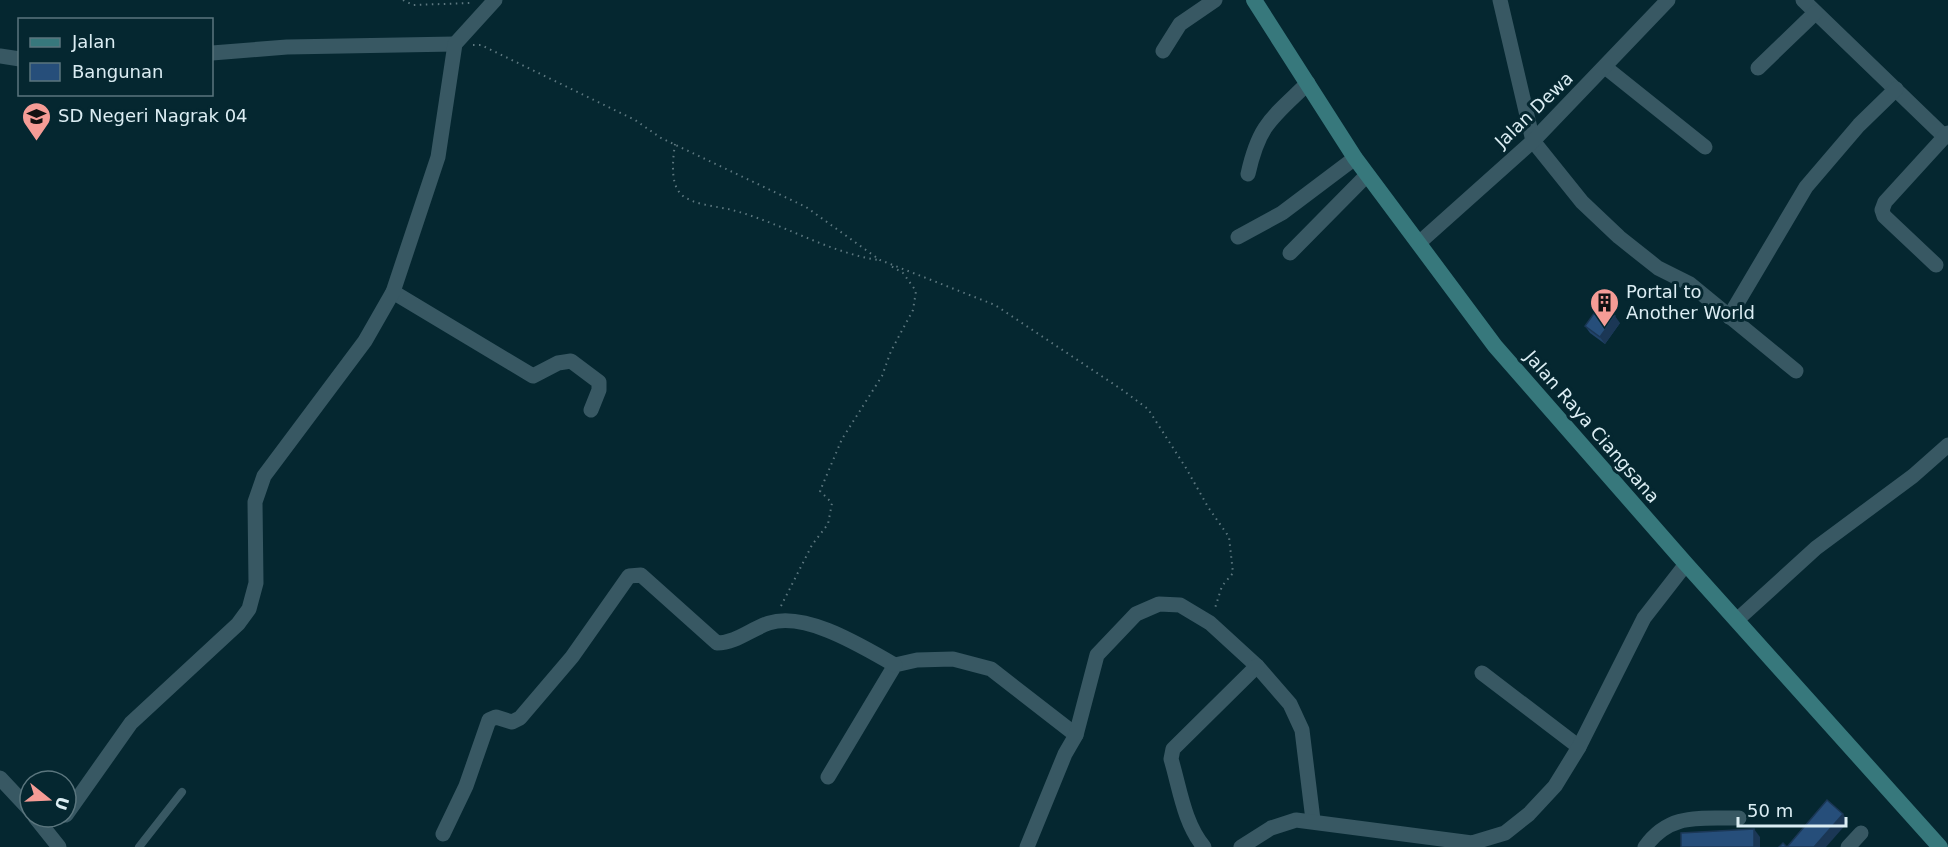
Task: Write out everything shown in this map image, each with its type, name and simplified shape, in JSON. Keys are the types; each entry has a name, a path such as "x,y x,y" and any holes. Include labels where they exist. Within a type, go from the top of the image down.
{"main road":[{"name":"Jalan Raya Ciangsana","path":"1254,0 1355,158 1420,242 1495,346 1686,564 1738,619 1940,847"}],"street":[{"path":"78,798 131,723 237,624 249,609 256,583 255,502 264,476 365,341 393,292 438,157 455,44 495,0"},
{"path":"1163,51 1180,24 1215,0"},
{"path":"1500,0 1533,141 1582,202 1619,237 1658,268 1690,284 1796,371"},
{"name":"Jalan Dewa","path":"1420,242 1533,141 1668,0"},
{"path":"1803,0 1947,135 1885,202 1882,210 1884,216 1936,265"},
{"path":"1758,68 1815,13"},
{"path":"213,53 287,47 455,44"},
{"path":"0,56 18,59"},
{"path":"1605,67 1705,147"},
{"path":"1248,174 1254,147 1265,125 1308,83"},
{"path":"1729,317 1806,187 1859,125 1896,89"},
{"path":"1238,237 1282,213 1355,158"},
{"path":"1290,253 1367,175"},
{"path":"393,292 533,376 564,361 576,363 599,382 599,390 591,410"},
{"path":"1738,619 1816,548 1904,483 1948,445"},
{"path":"1241,847 1271,828 1296,820 1313,820 1472,843 1505,833 1529,814 1555,786 1579,747 1644,618 1686,564"},
{"path":"443,834 466,786 489,720 496,717 512,722 520,718 572,657 629,576 641,575 717,643 726,643 772,622 790,621 822,628 856,642 895,665 917,660 953,659 991,669 1076,735"},
{"path":"1027,847 1065,754 1076,735 1097,655 1136,614 1159,604 1180,605 1210,623 1257,666 1290,704 1302,730 1313,820"},
{"path":"828,777 895,665"},
{"path":"1204,847 1191,831 1171,759 1173,749 1257,666"},
{"path":"1482,673 1579,747"},
{"path":"0,778 18,797"},
{"path":"1645,847 1654,834 1674,821 1738,818"},
{"path":"45,829 55,842"},
{"path":"1848,847 1861,832"}],"lane":[{"path":"139,847 182,792"}],"path":[{"path":"403,0 413,5 475,2"},
{"path":"455,44 481,45 549,76 635,120 661,138 806,207 880,260 903,273 916,291 914,310 891,351 882,376 842,439 820,491 832,503 828,524 812,545 772,622"},
{"path":"675,144 675,182 679,193 688,200 754,216 851,256 880,260 995,305 1148,409 1229,537 1233,573 1222,586 1210,623"}],"building":[{"path":"1600,305 1615,316 1600,337 1585,326"},
{"path":"1827,800 1843,814 1814,847 1787,847"},
{"path":"1754,829 1754,847 1681,847 1681,833"}],"place":[{"name":"SD Negeri Nagrak 04","path":"37,142"},
{"name":"Portal to Another World","path":"1605,328"}]}
